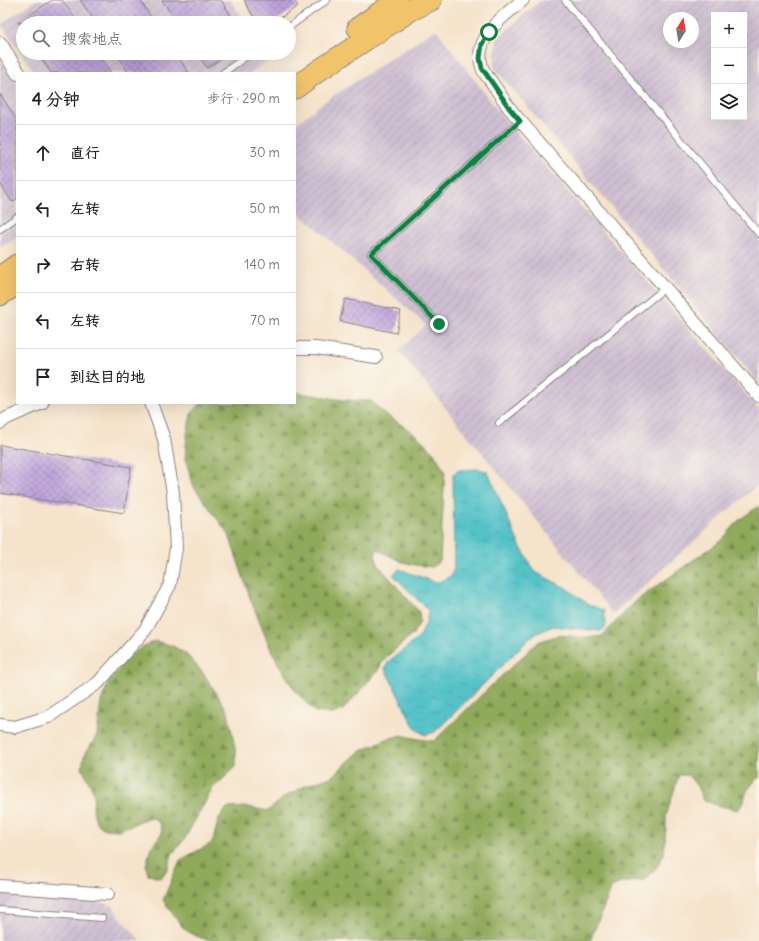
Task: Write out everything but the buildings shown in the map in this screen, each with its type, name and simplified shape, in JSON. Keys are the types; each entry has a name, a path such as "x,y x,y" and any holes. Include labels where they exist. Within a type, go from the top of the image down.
{"highway":[{"path":"295,72 398,0"},
{"path":"296,87 320,69 411,10 431,0"},
{"path":"0,277 16,266"},
{"path":"0,295 16,285"}],"street":[{"path":"523,0 501,18 489,32 482,44 480,58 482,68 520,121 759,396"},
{"path":"0,44 17,72"},
{"path":"296,348 316,348 376,357"},
{"path":"0,423 7,418 40,404"},
{"path":"0,725 15,727 48,717 98,683 145,630 170,585 176,548 173,493 164,439 151,404"},
{"path":"0,886 108,894"}],"lane":[{"path":"565,0 759,234"},
{"path":"296,22 325,1"},
{"path":"224,72 241,60"},
{"path":"439,324 371,254 520,121"},
{"path":"0,229 16,218"},
{"path":"499,422 665,288"},
{"path":"0,910 102,918"}],"shaded area":[{"path":"36,0 230,0 241,16 16,16 16,46 1,24"},
{"path":"541,0 759,0 759,383 494,67 497,39"},
{"path":"436,29 505,120 759,409 759,483 613,614 399,351 426,325 296,212 296,124 321,104"},
{"path":"0,59 16,83 16,238 0,248"},
{"path":"26,60 269,60 252,72 34,72"},
{"path":"0,892 105,903 113,906 117,913 141,941 0,941"}],"green space":[{"path":"296,392 343,400 371,401 386,415 414,433 433,451 445,471 440,561 432,567 415,565 400,561 377,549 375,556 379,566 419,612 420,622 413,634 384,659 377,672 343,710 331,714 315,712 297,693 280,667 269,645 251,601 229,535 194,487 185,459 187,434 191,414 200,404 296,404"},
{"path":"759,506 759,778 757,778 747,791 743,803 738,810 716,805 703,800 697,786 688,775 679,775 666,816 664,854 655,870 644,880 621,883 612,887 590,941 217,941 202,938 184,929 163,900 180,860 212,843 219,818 227,808 247,807 268,811 286,796 307,785 331,777 359,752 384,740 401,735 434,741 538,642 559,635 588,638 602,636 636,601 721,541 739,520"},
{"path":"155,641 173,646 186,654 203,673 228,712 236,753 236,767 213,788 184,840 172,854 168,868 161,878 148,875 146,866 151,847 162,833 160,824 153,818 147,818 119,830 104,829 96,822 93,810 94,793 82,768 84,756 97,735 101,701 108,684 127,658 144,646"}],"water":[{"path":"479,469 488,472 519,544 535,572 566,588 589,605 604,610 606,627 600,631 553,626 533,635 435,732 425,735 415,728 385,669 389,661 420,637 427,620 428,610 393,575 399,569 437,583 451,576 454,568 453,474 459,470"}],"route":[{"path":"439,324 371,254 520,121 482,68 480,58 482,44 489,32"}]}
